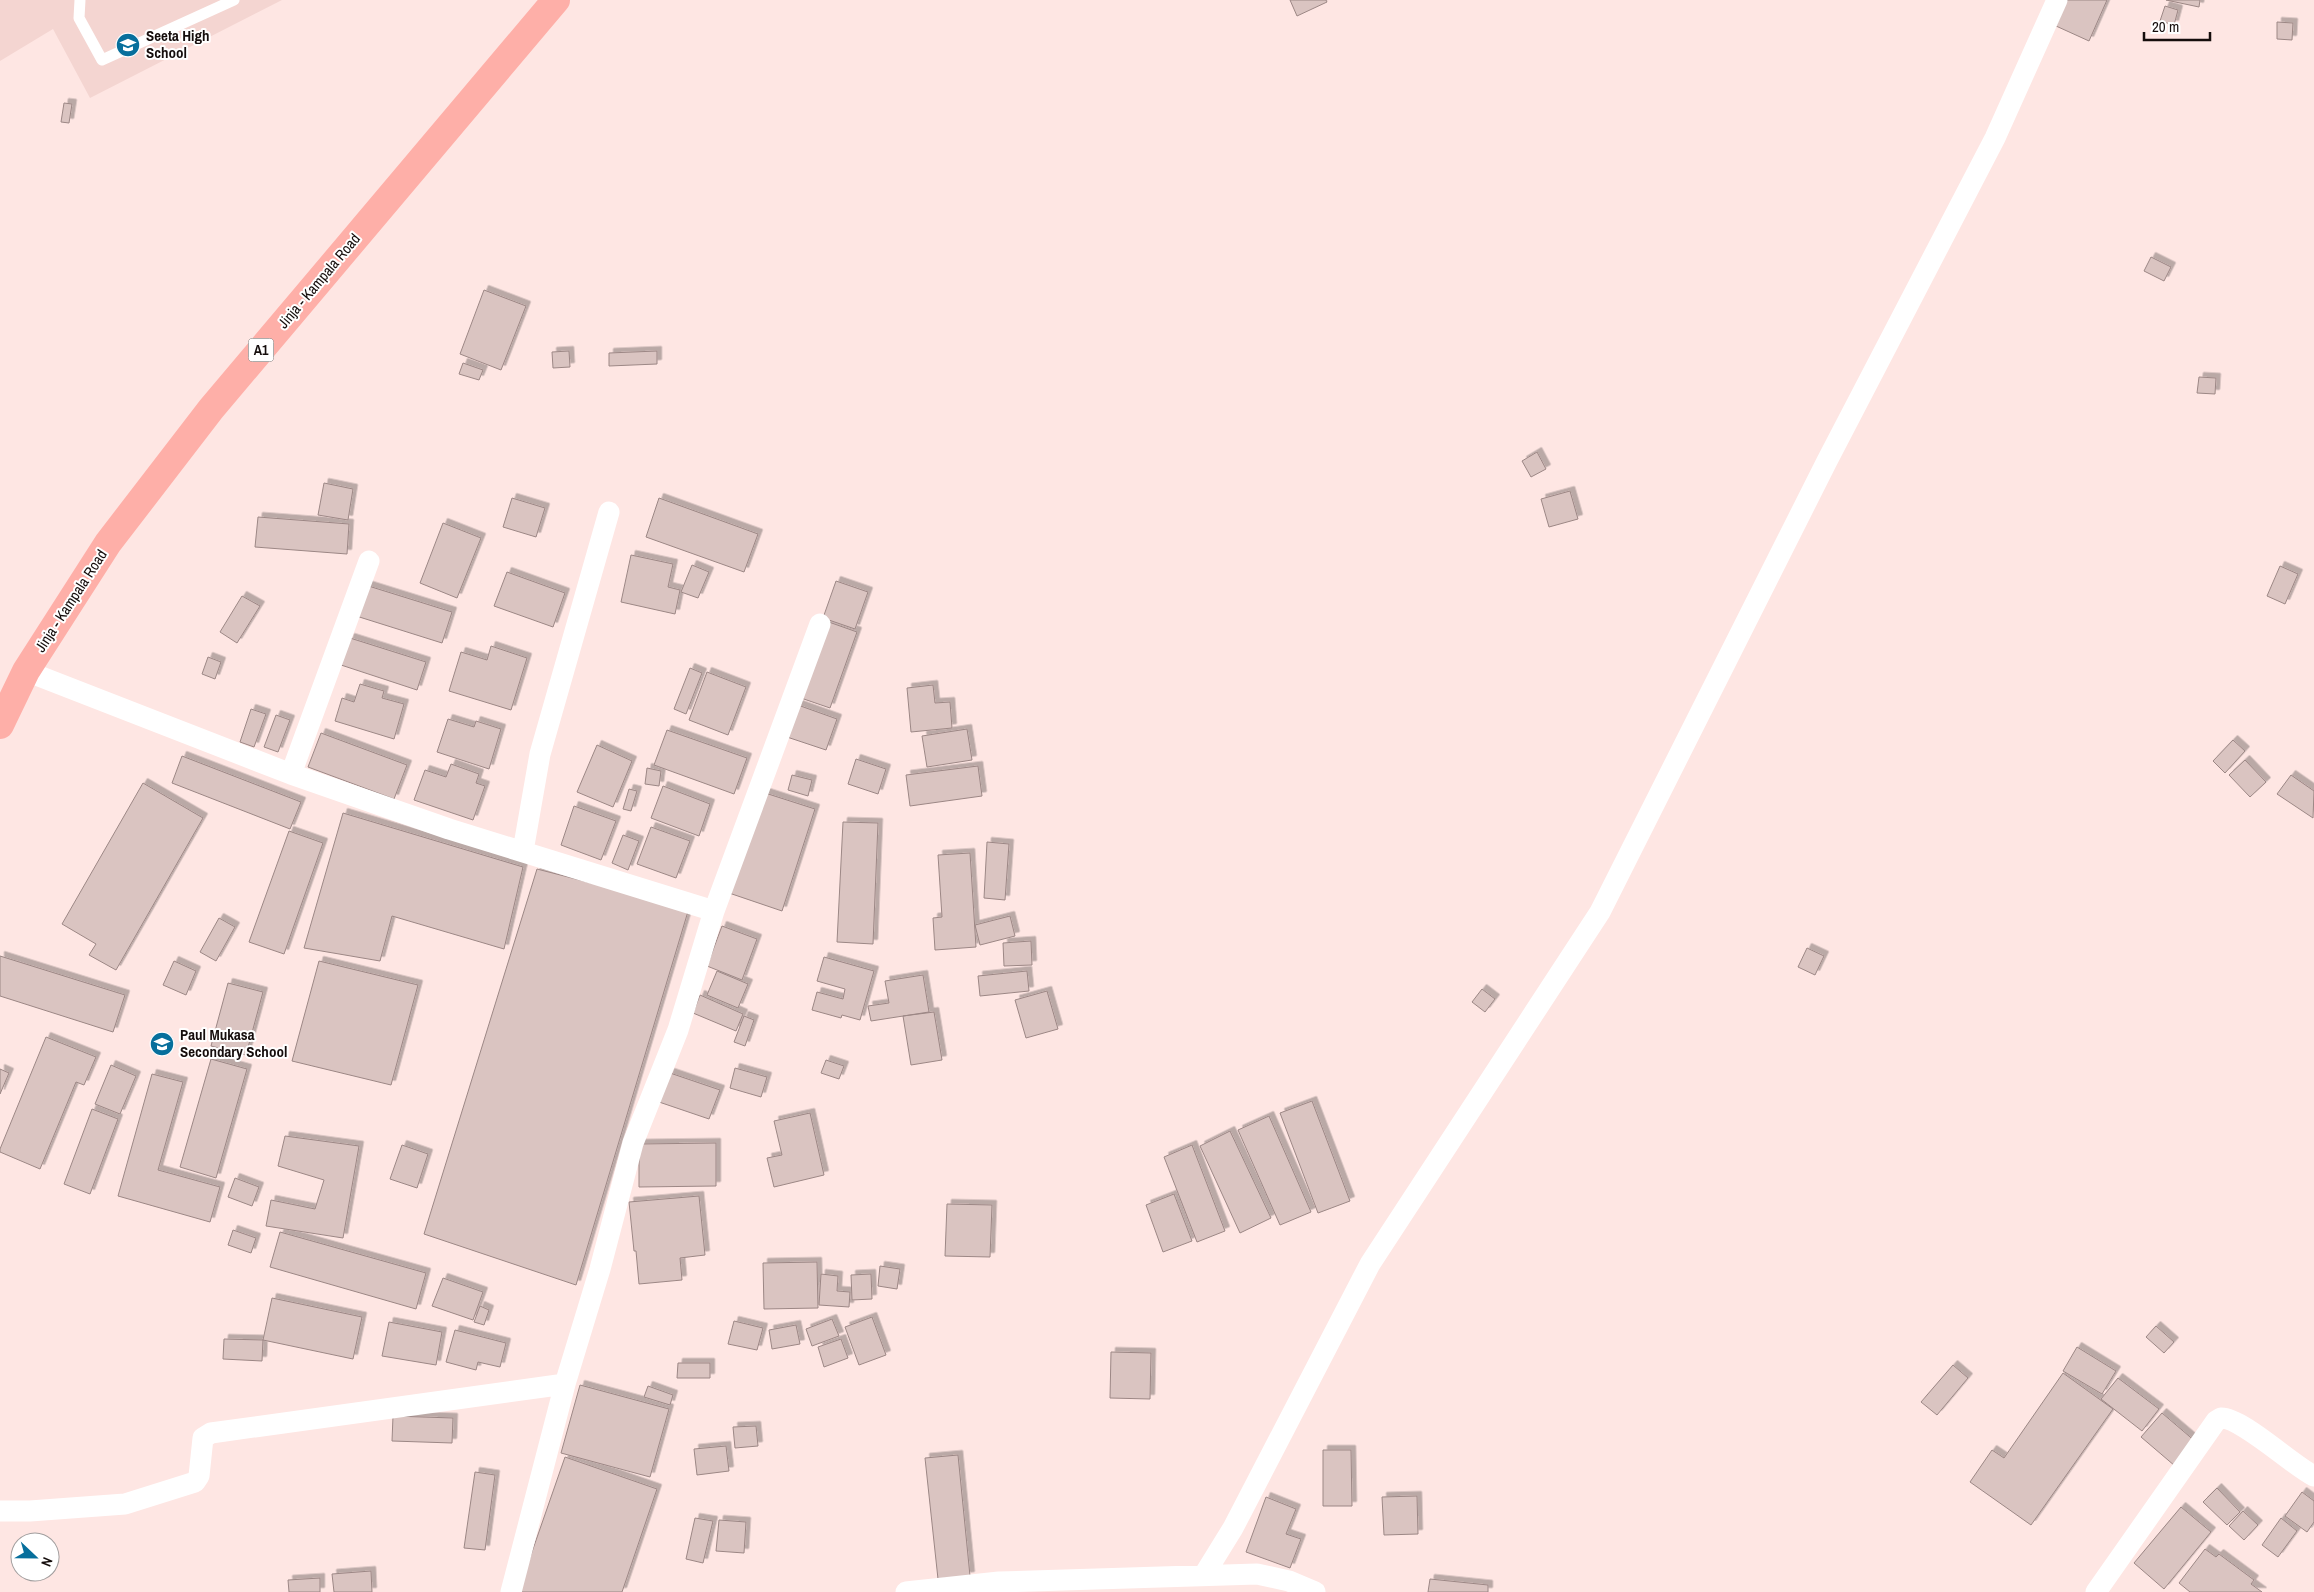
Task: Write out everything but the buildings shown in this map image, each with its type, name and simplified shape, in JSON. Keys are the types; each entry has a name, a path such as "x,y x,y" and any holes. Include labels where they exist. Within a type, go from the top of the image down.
{"highway":[{"name":"Jinja - Kampala Road","path":"0,725 26,671 108,543 211,409 556,0"}],"street":[{"path":"1204,1575 1233,1528 1370,1264 1600,912 1827,461 1994,138 2057,0"},
{"path":"524,850 540,754 609,512"},
{"path":"291,774 369,561"},
{"path":"511,1592 565,1384 600,1269 633,1143 678,1030 714,911 820,624"},
{"path":"26,671 291,774 449,829 524,850 714,911"},
{"path":"0,1511 30,1511 125,1504 195,1482 199,1476 203,1438 211,1433 490,1392 565,1384"},
{"path":"2096,1592 2216,1421 2222,1418 2238,1422 2300,1469 2314,1476"},
{"path":"906,1592 998,1582 1257,1574 1289,1581 1315,1592"}],"lane":[{"path":"80,0 79,18 102,60 234,0"}],"shaded area":[{"name":"Seeta High School","path":"0,0 282,0 90,98 53,29 0,61"}],"place":[{"name":"Seeta High School","path":"128,45"},
{"name":"Paul Mukasa Secondary School","path":"162,1044"}]}
